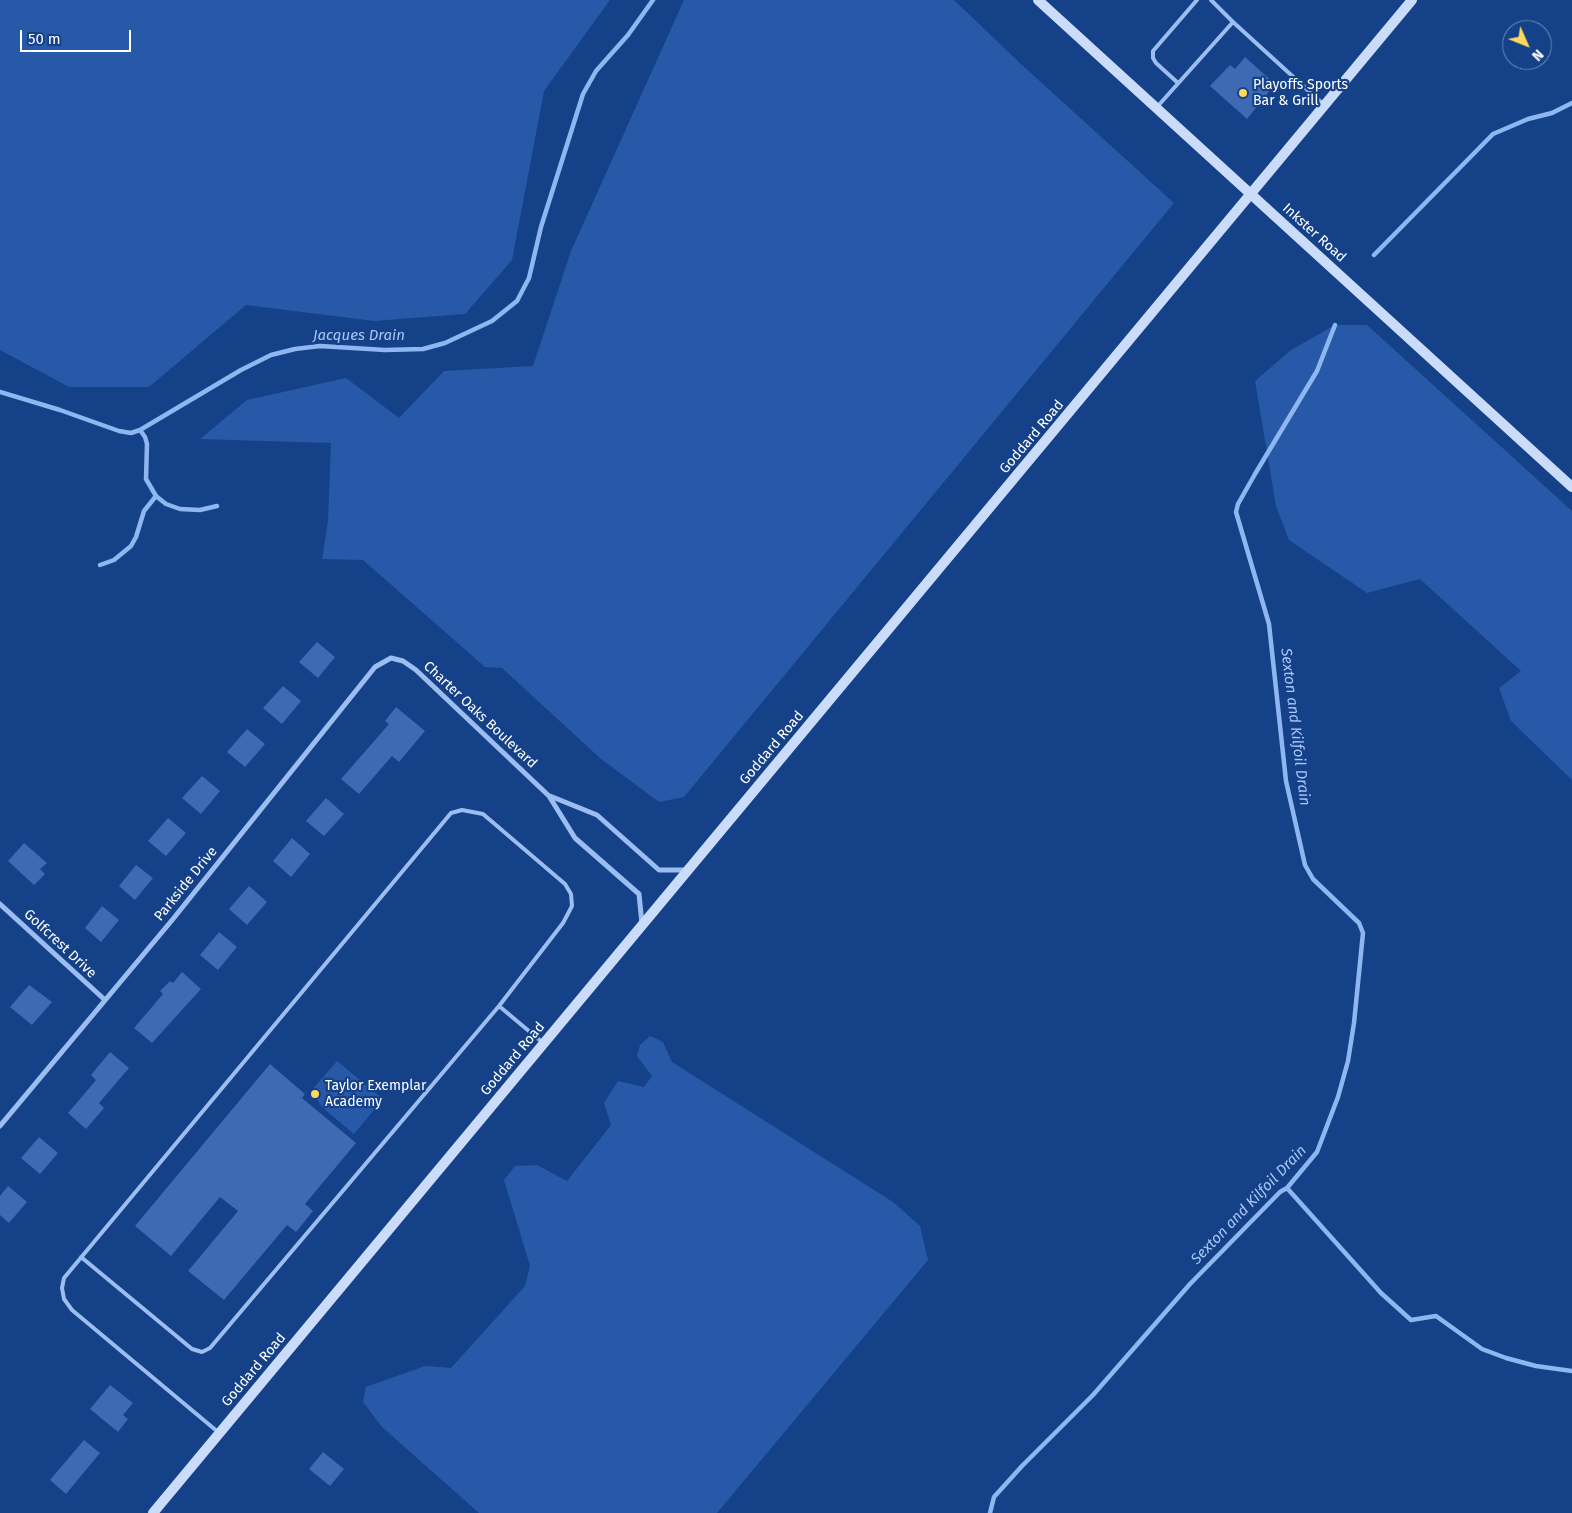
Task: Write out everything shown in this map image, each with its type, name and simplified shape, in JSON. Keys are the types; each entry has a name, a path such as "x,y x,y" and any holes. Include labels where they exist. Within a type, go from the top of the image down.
{"main road":[{"name":"Inkster Road","path":"1038,0 1572,487"},
{"name":"Goddard Road","path":"154,1513 1412,0"}],"street":[{"name":"Charter Oaks Boulevard","path":"391,658 403,661 416,670 549,796 575,838 639,894 642,926"},
{"name":"Parkside Drive","path":"0,1126 105,1000 375,667 391,658"},
{"name":"Charter Oaks Boulevard","path":"549,796 597,815 659,870 688,870"},
{"name":"Golfcrest Drive","path":"0,904 105,1000"}],"lane":[{"path":"1178,83 1156,63 1153,58 1153,51 1197,0"},
{"path":"1211,0 1325,106"},
{"path":"1156,108 1233,22"},
{"path":"81,1257 192,1349 202,1352 210,1348 499,1006 563,923 572,906 571,894 565,884 483,814 462,810 451,814 81,1257 64,1278 62,1288 64,1300 72,1310 220,1434"},
{"path":"499,1006 544,1044"}],"shaded area":[{"path":"0,0 610,0 544,91 512,260 465,314 374,321 246,305 149,387 69,387 0,350"},
{"path":"684,0 954,0 1022,65 1174,203 684,797 659,802 601,759 502,668 485,667 363,560 322,559 328,521 331,443 200,439 247,400 346,378 399,418 444,371 533,366 571,251"},
{"path":"1335,325 1367,325 1572,511 1572,780 1511,721 1499,688 1521,671 1420,579 1367,593 1289,540 1276,506 1255,381 1291,350"},
{"path":"650,1036 663,1042 672,1062 893,1202 920,1226 928,1260 717,1513 479,1513 382,1427 363,1402 366,1387 425,1366 451,1368 525,1286 530,1266 504,1180 515,1166 537,1165 567,1181 611,1125 604,1103 618,1081 644,1087 652,1076 637,1056 640,1045"},
{"path":"337,1061 383,1099 354,1134 323,1108 311,1091"}],"building":[{"name":"Playoffs Sports Bar & Grill","path":"1245,57 1275,84 1247,119 1210,86 1230,65 1235,69"},
{"path":"317,642 335,657 318,678 299,662"},
{"path":"283,686 301,701 282,724 263,708"},
{"path":"396,707 425,731 399,762 392,756 359,794 341,779 389,724 385,721"},
{"path":"247,729 265,744 245,767 227,752"},
{"path":"202,776 220,791 201,814 182,798"},
{"path":"326,798 344,814 324,836 306,821"},
{"path":"168,818 186,833 166,856 148,841"},
{"path":"292,838 310,854 291,877 273,861"},
{"path":"24,843 47,863 40,869 45,874 34,885 8,861"},
{"path":"136,865 153,878 135,900 119,886"},
{"path":"249,886 267,902 247,925 229,909"},
{"path":"102,906 119,920 101,942 85,928"},
{"path":"219,932 237,947 218,970 200,955"},
{"path":"182,972 201,989 152,1043 134,1028 163,994 160,991 170,981 173,983"},
{"path":"29,985 52,1002 32,1025 10,1007"},
{"path":"110,1052 129,1068 99,1103 104,1108 86,1129 68,1113 96,1080 91,1075"},
{"path":"270,1064 305,1094 302,1098 356,1143 305,1204 313,1211 296,1232 287,1225 224,1300 188,1271 238,1211 220,1197 171,1256 135,1226"},
{"path":"39,1137 58,1153 40,1174 21,1158"},
{"path":"8,1186 27,1202 9,1223 0,1215 0,1196"},
{"path":"110,1385 133,1403 123,1415 128,1419 118,1432 90,1409"},
{"path":"84,1440 100,1453 66,1494 50,1480"},
{"path":"323,1452 344,1469 330,1486 309,1469"}],"waterway":[{"name":"Jacques Drain","path":"0,392 60,410 119,431 131,433 140,430 241,370 271,355 295,349 320,346 385,350 423,349 445,343 492,321 517,301 529,278 541,227 583,94 596,71 628,35 653,0"},
{"name":"Sexton and Kilfoil Drain","path":"1374,255 1493,134 1528,119 1552,113 1572,103"},
{"name":"Sexton and Kilfoil Drain","path":"990,1513 994,1497 1022,1466 1093,1395 1190,1284 1280,1192 1287,1188 1317,1152 1338,1097 1348,1061 1354,1023 1363,933 1359,923 1313,879 1305,865 1286,781 1269,624 1236,512 1238,504 1255,474 1317,371 1335,325"},
{"path":"140,430 147,444 146,479 156,496 166,504 180,509 200,510 217,506"},
{"path":"100,565 114,560 131,546 136,537 144,511 156,496"},
{"path":"1287,1188 1381,1293 1411,1320 1436,1316 1482,1349 1536,1366 1572,1371"}],"place":[{"name":"Playoffs Sports Bar & Grill","path":"1243,93"},
{"name":"Taylor Exemplar Academy","path":"315,1094"}]}
